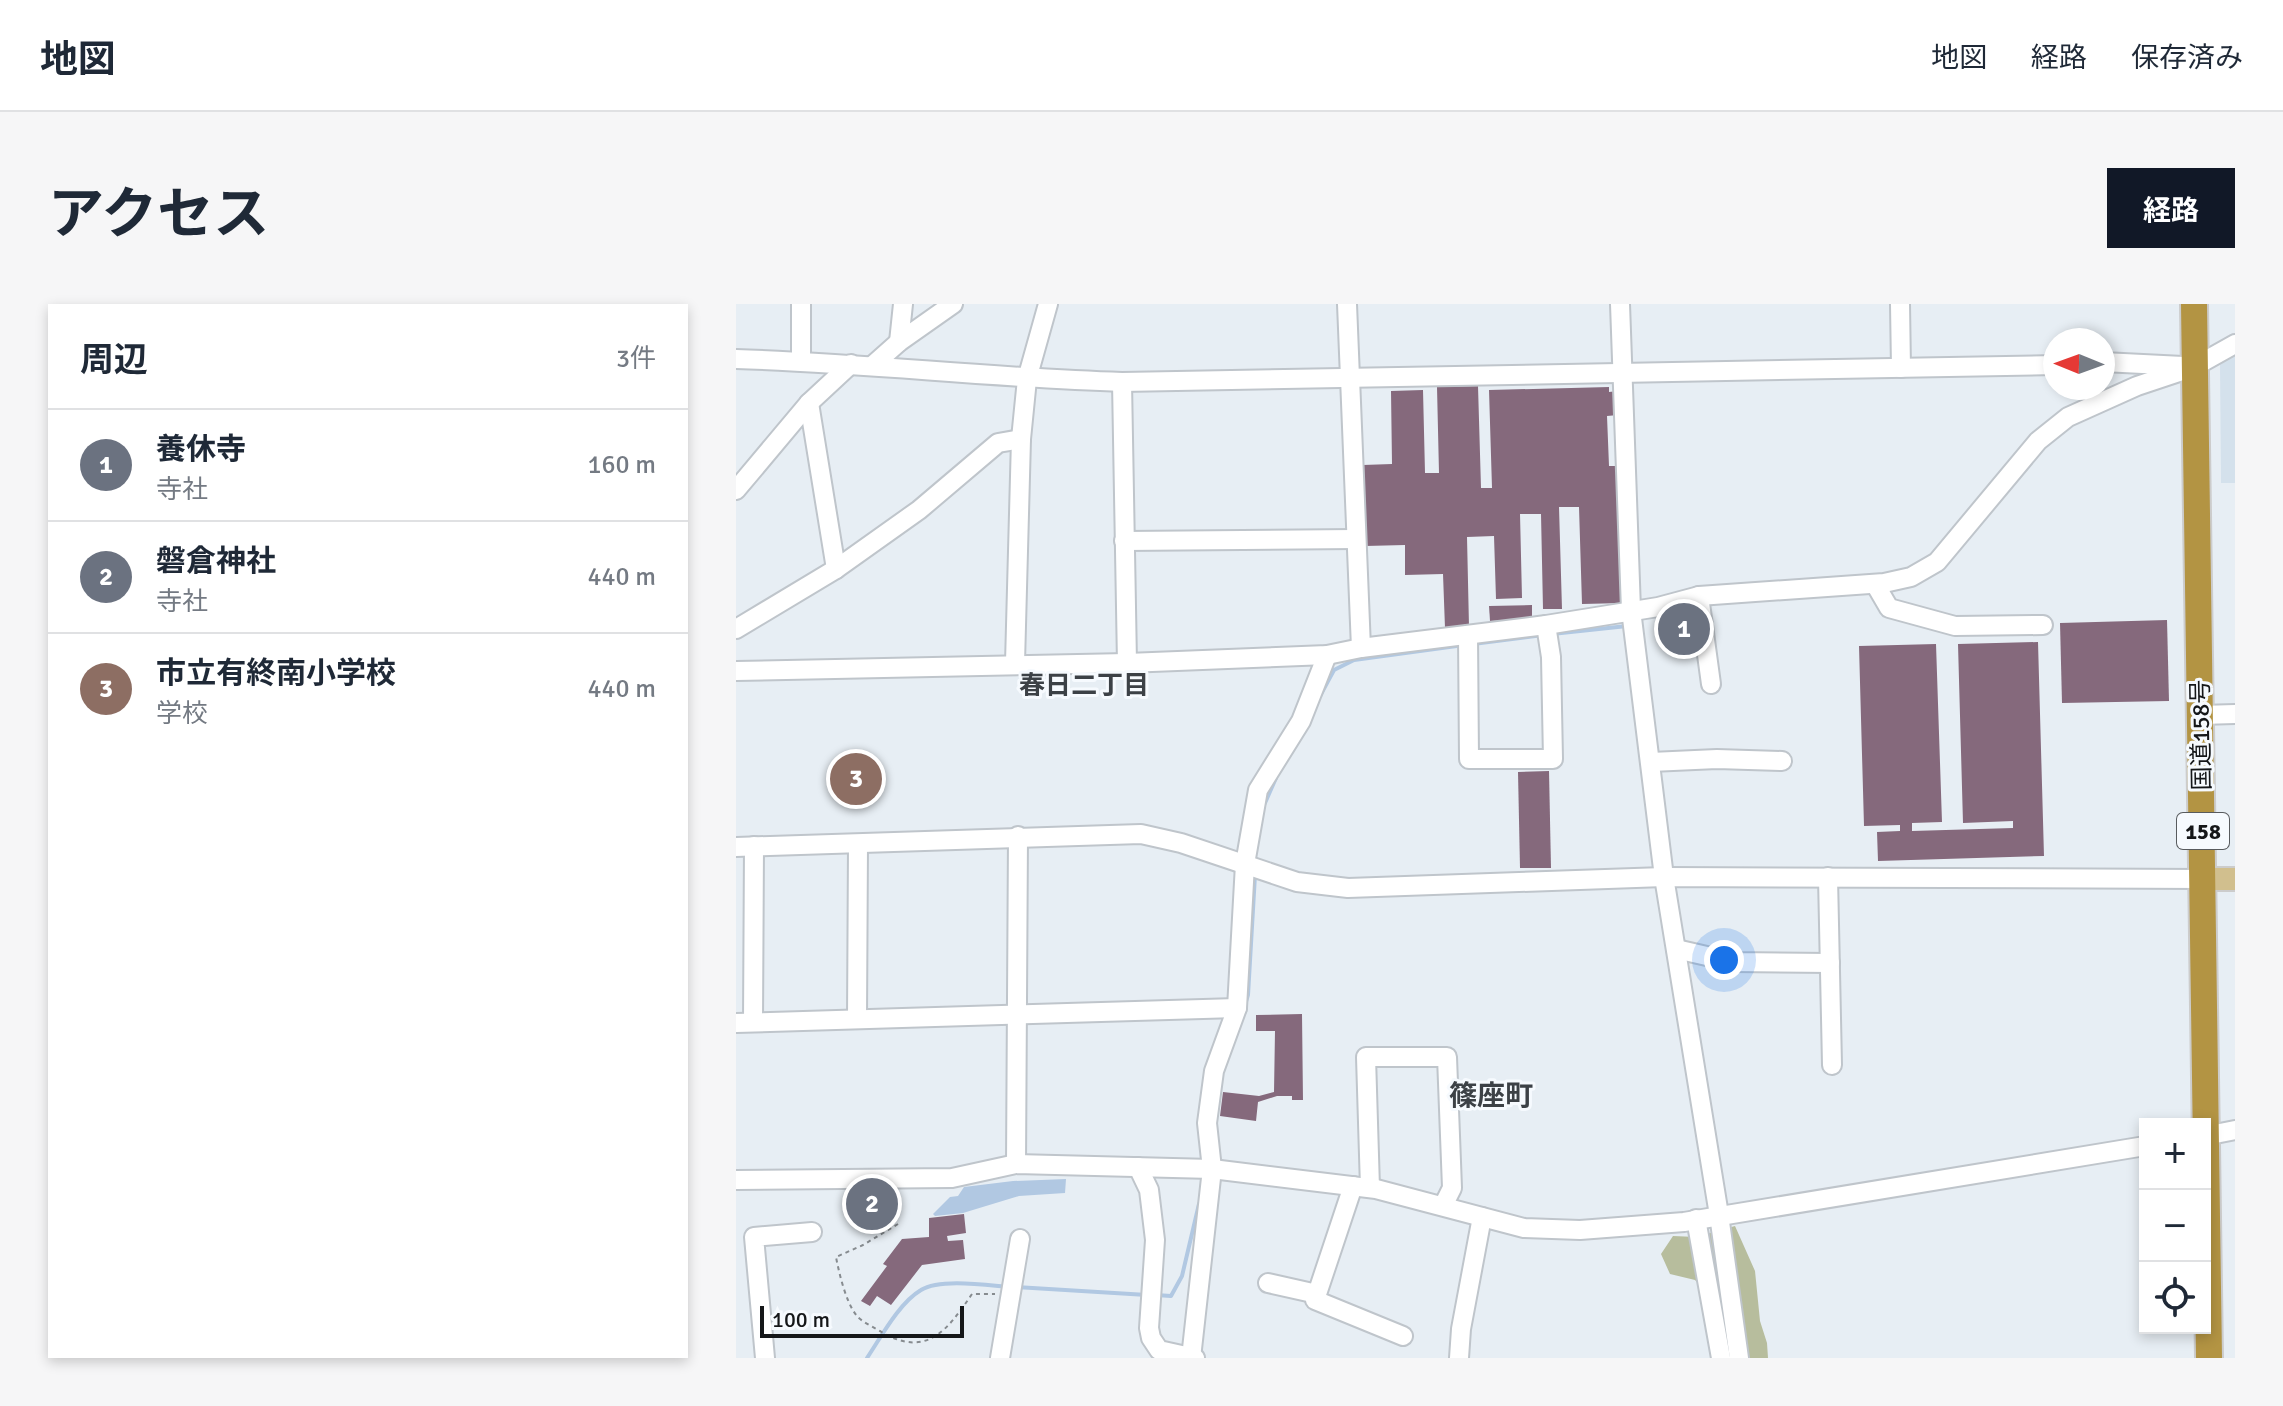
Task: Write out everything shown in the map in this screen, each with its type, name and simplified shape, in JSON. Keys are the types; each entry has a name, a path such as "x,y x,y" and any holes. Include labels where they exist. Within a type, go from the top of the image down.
{"highway":[{"name":"国道158号","path":"2194,304 2206,1118"},
{"name":"国道158号","path":"2207,1190 2209,1358"}],"main road":[{"path":"2204,879 2235,879"}],"street":[{"path":"801,304 801,361"},
{"path":"899,342 903,304"},
{"path":"872,366 899,342 953,304"},
{"path":"1015,663 1021,439 1027,379 1048,304"},
{"path":"1347,304 1361,648"},
{"path":"1620,304 1631,610 1664,877 1739,1358"},
{"path":"1900,304 1901,368"},
{"path":"736,671 1127,663 1327,655 1546,625 1658,607 1699,596 1875,584 1911,577 1937,562 2038,441 2068,417 2137,386 2194,367 2235,344"},
{"path":"736,359 851,364 1027,379 1122,382 2043,365"},
{"path":"2115,363 2194,367"},
{"path":"736,490 809,403 851,364"},
{"path":"1122,382 1127,663"},
{"path":"809,403 836,569"},
{"path":"736,629 836,569 919,510 998,443 1021,439"},
{"path":"1124,541 1356,539"},
{"path":"1875,584 1889,608 1955,626 2043,625"},
{"path":"1699,596 1711,684"},
{"path":"1468,635 1469,759 1553,759 1551,657 1546,625"},
{"path":"1138,1167 1149,1190 1155,1240 1149,1328 1151,1338 1159,1350 1192,1358 1212,1169 1207,1123 1214,1071 1237,1008 1245,864 1258,790 1301,721 1327,655"},
{"path":"2201,715 2235,714"},
{"path":"1651,762 1717,759 1782,761"},
{"path":"1237,1008 745,1023 745,846 858,845 1018,836 1141,834 1181,843 1297,882 1348,888 1664,877 2204,879"},
{"path":"1016,1164 1018,836"},
{"path":"857,1019 858,845"},
{"path":"1828,877 1832,1065"},
{"path":"1676,949 1733,962 1830,963"},
{"path":"1403,1336 1315,1300 1362,1187 1366,1057 1447,1057 1452,1188 1443,1206"},
{"path":"2211,1135 2235,1130"},
{"path":"736,1180 952,1178 1016,1164 1212,1169 1362,1187 1524,1228 1580,1230 1696,1219 2139,1147"},
{"path":"1459,1358 1461,1329 1482,1217"},
{"path":"1696,1219 1721,1358"},
{"path":"765,1358 745,1238 812,1232"},
{"path":"1000,1358 1020,1239"},
{"path":"1268,1283 1317,1294"}],"path":[{"path":"898,1224 836,1257 841,1280 857,1316 899,1343 921,1344 939,1334 953,1323 972,1294 1010,1294"}],"shaded area":[{"path":"2235,355 2235,483 2221,483 2220,363"}],"green space":[{"path":"1735,1226 1755,1271 1760,1321 1768,1358 1720,1358 1710,1296 1695,1280 1670,1274 1661,1254 1673,1236 1696,1237"}],"water":[{"path":"1066,1179 1065,1193 1019,1196 963,1213 933,1214 950,1197 958,1196 964,1187"}],"building":[{"path":"1478,386 1481,488 1492,488 1489,390 1609,387 1609,392 1618,391 1618,415 1607,416 1609,466 1619,466 1624,603 1582,604 1579,507 1559,507 1562,609 1543,609 1541,514 1520,514 1522,598 1496,599 1494,536 1467,537 1469,627 1445,628 1443,574 1405,575 1405,545 1365,546 1363,465 1392,464 1391,391 1423,390 1425,473 1439,473 1437,387"},
{"path":"1532,605 1532,619 1490,621 1489,606"},
{"path":"2167,620 2169,701 2062,703 2060,623"},
{"path":"2038,642 2044,856 1878,861 1877,832 1900,831 1900,825 1864,826 1859,646 1936,644 1942,822 1912,823 1912,831 2013,828 2013,821 1963,823 1958,644"},
{"path":"1549,771 1551,868 1520,868 1518,772"},
{"path":"1302,1014 1303,1100 1277,1096 1258,1102 1256,1121 1220,1116 1223,1092 1259,1096 1274,1092 1275,1031 1256,1031 1256,1015"},
{"path":"964,1214 966,1233 947,1236 948,1241 963,1240 965,1259 922,1265 891,1305 877,1296 870,1306 861,1301 902,1239 929,1237 929,1218"}],"waterway":[{"path":"1552,634 1627,626"},
{"path":"1473,644 1543,635"},
{"path":"1320,696 1334,670 1354,660 1464,645"},
{"path":"1265,803 1276,778"},
{"path":"1245,1005 1255,875"},
{"path":"1156,1295 1171,1296 1182,1276 1199,1204"},
{"path":"867,1358 898,1312 921,1290 951,1283 1008,1287"},
{"path":"1016,1287 1147,1295"}],"place":[{"name":"養休寺","path":"1684,629"},
{"name":"市立有終南小学校","path":"856,779"},
{"name":"磐倉神社","path":"872,1204"}],"district":[{"name":"春日二丁目","path":"1084,685"},
{"name":"篠座町","path":"1491,1095"}]}
